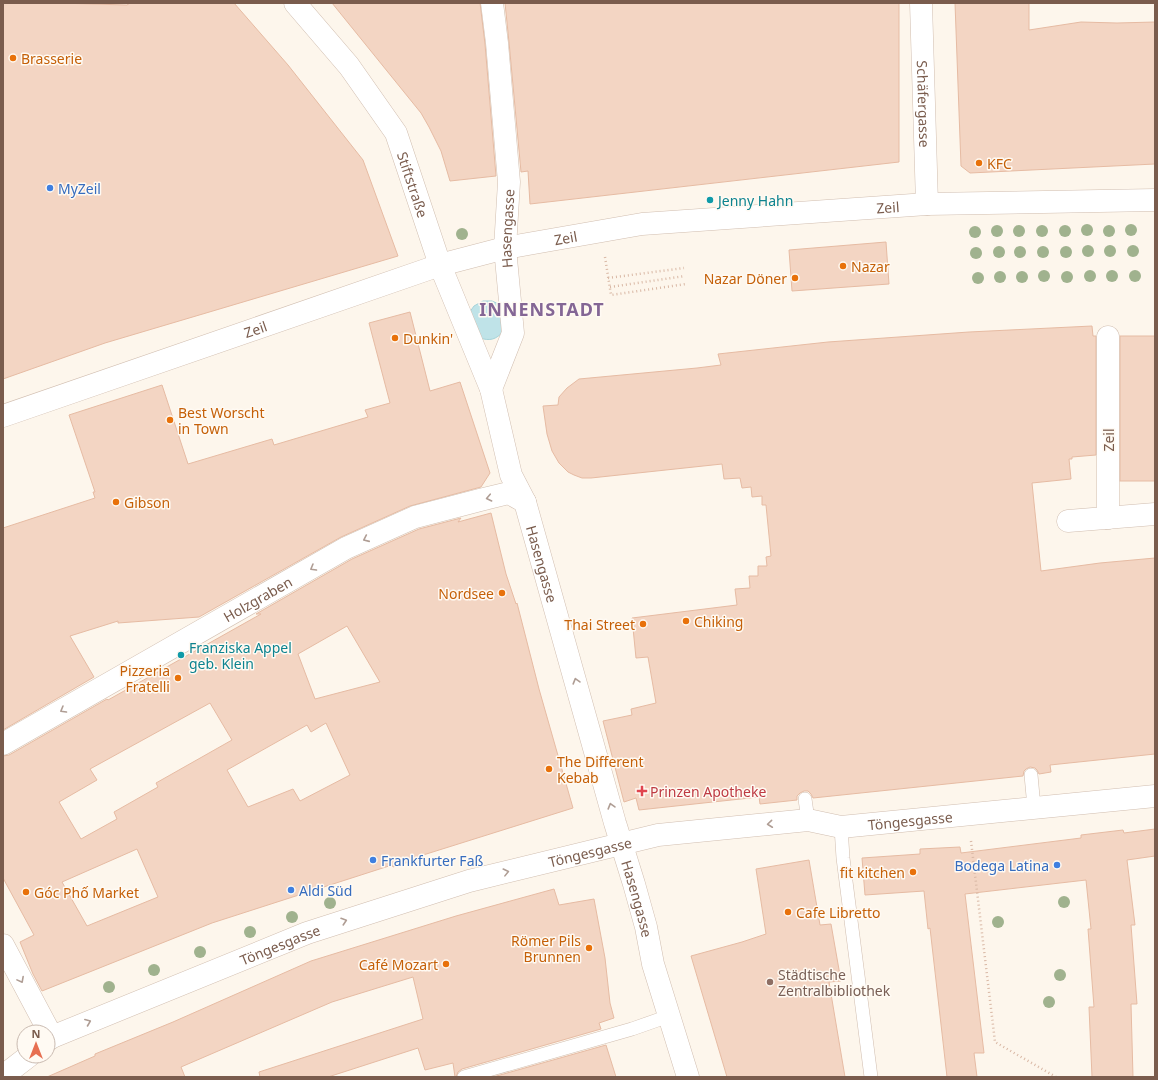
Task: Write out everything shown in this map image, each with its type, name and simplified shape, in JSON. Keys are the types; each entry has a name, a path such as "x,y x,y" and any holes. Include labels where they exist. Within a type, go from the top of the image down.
{"street":[{"name":"Stiftstraße","path":"295,3 349,66 396,134 440,265 491,389"},
{"name":"Hasengasse","path":"492,3 509,182 505,248 513,332 491,389 511,475 525,502 615,823 646,927 653,964 688,1077"},
{"name":"Schäfergasse","path":"921,3 924,74 926,204"},
{"name":"Zeil","path":"3,416 440,265 505,248 642,224 926,204 1155,200"},
{"name":"Zeil","path":"1108,337 1108,518"},
{"name":"Holzgraben","path":"3,744 346,548 415,517 480,500 509,493 525,502"},
{"path":"1068,521 1155,514"},
{"name":"Töngesgasse","path":"56,1037 307,933 469,881 658,835 808,820 841,827 1155,796"},
{"path":"3,945 42,1024"},
{"path":"3,1076 19,1064"}],"lane":[{"path":"1030,775 1034,807"},
{"path":"805,799 808,820"},
{"path":"841,827 843,858 871,1077"},
{"path":"464,1077 632,1029 669,1016"}],"path":[{"path":"601,231 611,295 686,284"},
{"path":"608,278 684,268"},
{"path":"610,287 685,276"},
{"path":"971,838 994,1042 1056,1077"}],"water":[{"path":"483,301 492,301 501,305 504,331 493,339 479,338 469,313 474,306"}],"building":[{"path":"3,3 127,5 130,3 234,3 288,65 363,160 398,256 105,343 3,379"},
{"path":"332,3 480,3 485,44 496,176 450,181 441,151 421,113"},
{"path":"505,3 899,3 899,162 530,204 528,171 521,172"},
{"path":"955,3 1029,3 1029,30 1081,22 1155,22 1155,164 970,173 961,166"},
{"path":"886,242 889,284 792,291 789,250"},
{"path":"410,312 430,391 460,382 490,473 481,487 410,506 341,537 199,617 118,623 118,621 70,636 94,677 3,730 3,528 95,498 93,492 95,492 69,415 162,385 188,464 272,439 274,445 368,417 365,410 390,403 369,323"},
{"path":"1092,326 1093,336 1096,336 1096,455 1072,457 1072,459 1069,459 1071,479 1032,483 1041,571 1100,563 1155,558 1155,754 1050,765 1051,772 1039,774 1035,768 1030,767 1024,771 1023,776 813,798 808,791 804,791 797,796 797,800 760,804 759,797 639,810 636,798 624,802 603,721 632,715 631,709 656,703 648,657 636,658 632,618 737,605 735,589 750,588 749,576 758,576 758,566 767,566 766,557 771,556 766,505 762,505 762,496 752,497 751,487 742,488 740,478 724,479 722,464 591,478 582,478 574,475 568,472 559,463 552,451 547,434 543,406 558,405 559,397 567,388 579,379 721,365 718,354 828,342 969,332"},
{"path":"1120,336 1155,336 1155,481 1120,481"},
{"path":"491,513 506,574 516,604 517,603 539,689 573,808 420,856 421,858 393,867 392,865 212,923 42,991 33,974 20,942 34,935 3,878 3,756 9,755 261,614 256,614 352,559 419,529 461,518 458,522","holes":["347,626 380,682 315,699 298,654","210,703 232,740 156,783 158,787 114,812 117,819 81,839 59,802 97,780 90,769","326,723 350,775 300,801 293,789 248,807 227,770 307,725 311,732","137,849 158,897 87,926 62,882"]},
{"path":"1155,829 1155,856 1127,860 1135,925 1131,925 1137,1004 1131,1004 1133,1077 1092,1077 1089,1007 1094,1007 1088,929 1091,929 1086,880 965,894 984,1053 974,1053 977,1077 947,1077 930,928 928,929 924,891 865,895 862,858 920,854 920,849 960,847 961,853 1081,838 1081,835 1123,830 1124,833"},
{"path":"809,860 820,925 831,924 841,981 829,982 845,1077 727,1077 691,956 766,934 756,869"},
{"path":"554,889 559,905 594,899 605,958 610,1003 614,1018 599,1023 601,1029 462,1069 458,1072 456,1077 453,1063 425,1070 418,1048 328,1077 260,1077 259,1072 423,1019 413,977 332,1002 181,1067 185,1077 47,1077 95,1056 95,1054 173,1022 311,961 456,916"},
{"path":"606,1045 616,1077 493,1077"}],"place":[{"name":"Brasserie","path":"13,58"},
{"name":"KFC","path":"979,163"},
{"name":"MyZeil","path":"50,188"},
{"name":"Jenny Hahn","path":"710,200"},
{"name":"Nazar","path":"843,266"},
{"name":"Nazar Döner","path":"795,278"},
{"name":"Dunkin'","path":"395,338"},
{"name":"Best Worscht in Town","path":"170,420"},
{"name":"Gibson","path":"116,502"},
{"name":"Nordsee","path":"502,593"},
{"name":"Chiking","path":"686,621"},
{"name":"Thai Street","path":"643,624"},
{"name":"Franziska Appel geb. Klein","path":"181,655"},
{"name":"Pizzeria Fratelli","path":"178,678"},
{"name":"The Different Kebab","path":"549,769"},
{"name":"Prinzen Apotheke","path":"642,791"},
{"name":"Frankfurter Faß","path":"373,860"},
{"name":"Bodega Latina","path":"1057,865"},
{"name":"fit kitchen","path":"913,872"},
{"name":"Aldi Süd","path":"291,890"},
{"name":"Góc Phố Market","path":"26,892"},
{"name":"Cafe Libretto","path":"788,912"},
{"name":"Römer Pils Brunnen","path":"589,948"},
{"name":"Café Mozart","path":"446,964"},
{"name":"Städtische Zentralbibliothek","path":"770,982"}],"district":[{"name":"INNENSTADT","path":"542,309"}]}
